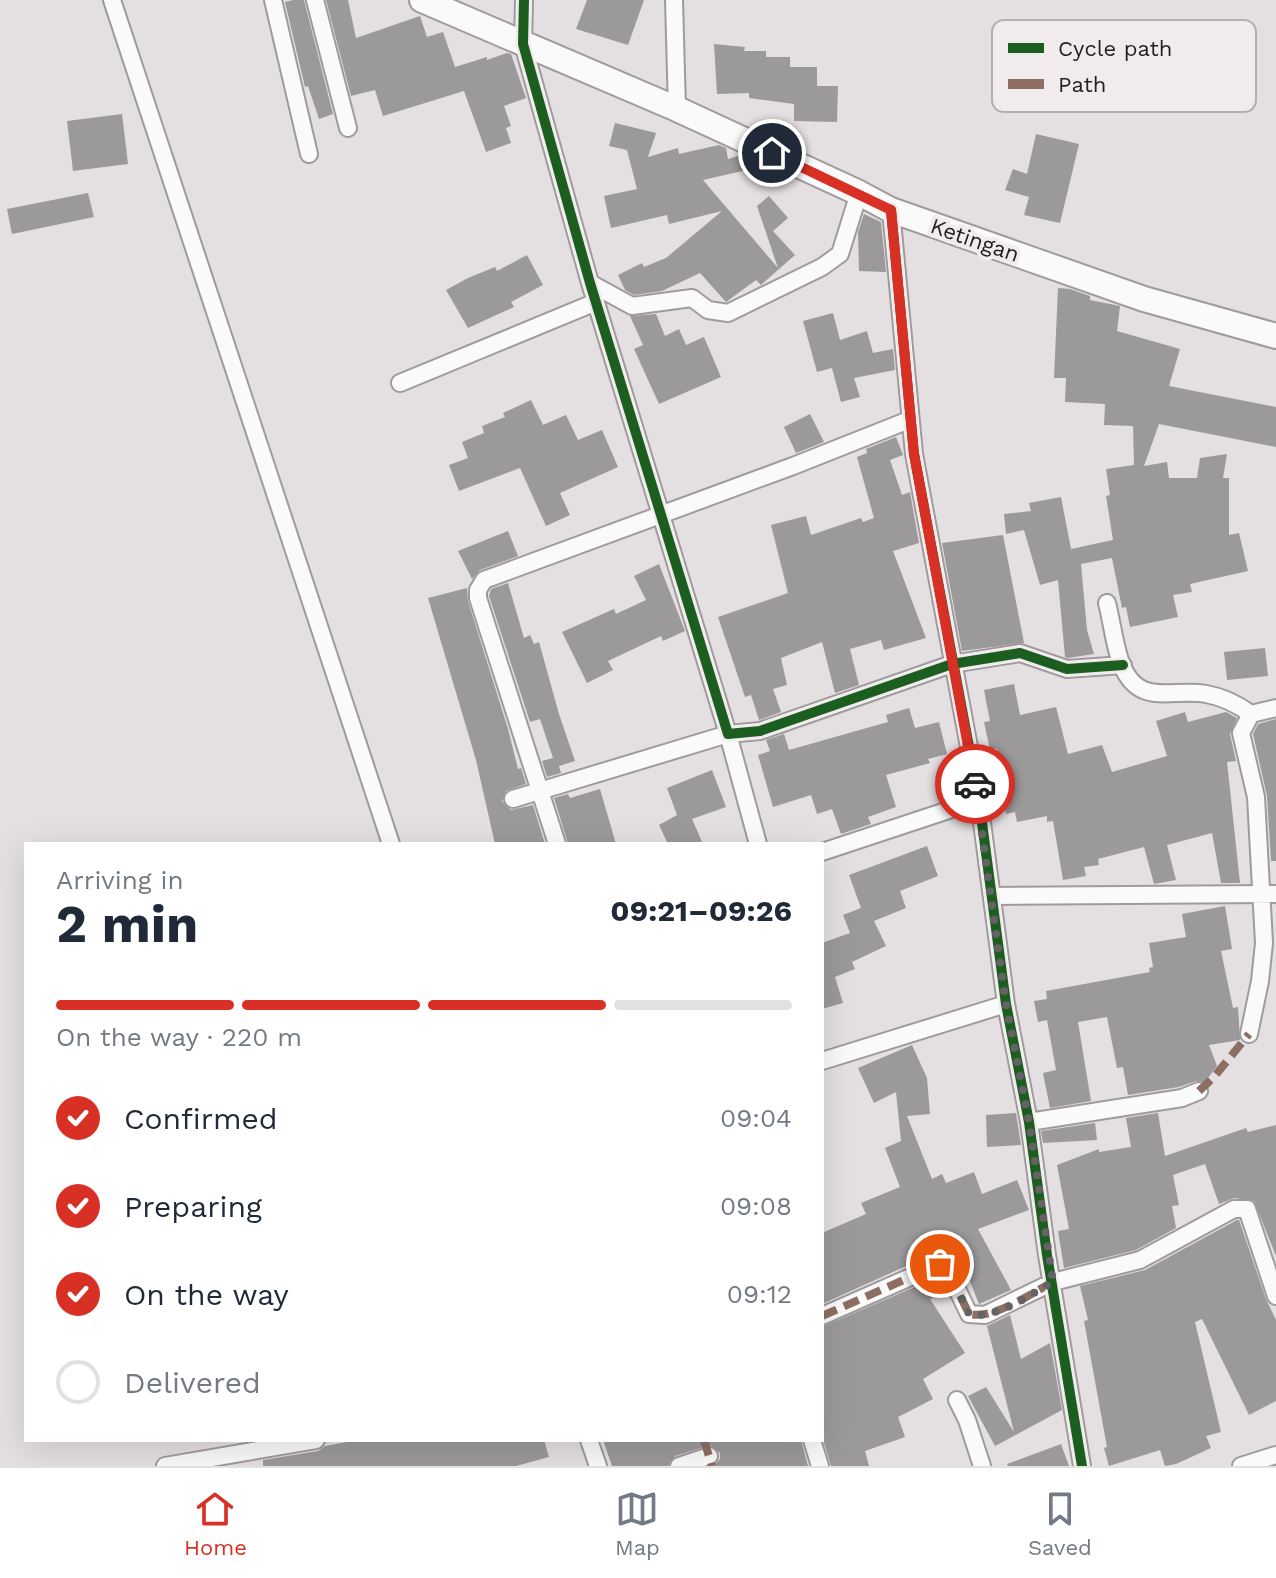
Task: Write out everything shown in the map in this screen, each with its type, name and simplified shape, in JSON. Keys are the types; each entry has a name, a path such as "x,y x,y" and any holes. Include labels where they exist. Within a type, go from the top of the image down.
{"street":[{"path":"112,0 390,842"},
{"path":"273,0 309,154"},
{"path":"315,0 348,128"},
{"name":"Ketingan","path":"422,0 677,109 891,210 1144,299 1276,336"},
{"path":"524,0 523,44 590,283 728,734 757,842"},
{"path":"674,0 677,109"},
{"path":"590,283 632,306 692,298 708,310 728,313 822,267 840,254 859,193"},
{"path":"891,210 909,420 979,800 1006,1004 1029,1122 1082,1466"},
{"path":"400,383 596,302"},
{"path":"556,842 537,791 478,598 479,584 909,420"},
{"path":"1107,603 1123,665 1141,690 1202,694 1226,699 1251,714 1276,708"},
{"path":"513,799 728,734 760,731 952,664 1020,653 1067,669 1123,665"},
{"path":"1249,1034 1260,981 1269,895 1256,797 1241,733 1251,714"},
{"path":"824,851 979,800"},
{"path":"992,896 1269,895"},
{"path":"824,1060 1006,1004"},
{"path":"1029,1122 1182,1098 1199,1091"},
{"path":"824,1315 940,1264 946,1266 969,1314 975,1316 996,1311 1053,1282 1140,1260 1241,1208 1247,1209 1276,1296"},
{"path":"957,1400 982,1466"},
{"path":"165,1466 304,1442"},
{"path":"590,1442 598,1466"},
{"path":"813,1442 820,1466"},
{"path":"1241,1466 1276,1455"},
{"path":"679,1466 709,1456"}],"building":[{"path":"304,0 333,114 319,119 308,86 305,87 285,2"},
{"path":"326,0 348,0 356,38 420,16 427,37 443,32 455,67 487,57 487,60 511,54 526,98 504,106 511,126 506,128 511,143 486,152 464,91 383,116 375,90 351,96"},
{"path":"587,0 644,0 628,45 576,29"},
{"path":"714,44 745,47 744,51 766,51 766,57 790,57 790,67 817,67 817,86 838,86 837,122 794,121 794,104 749,98 749,93 717,94"},
{"path":"122,114 128,164 73,171 67,121"},
{"path":"615,123 656,133 648,157 678,148 679,154 719,145 726,148 728,159 741,155 759,164 760,167 703,180 778,268 757,206 769,196 788,218 773,231 795,255 761,285 756,280 726,302 700,273 662,291 634,295 625,290 618,275 642,263 644,267 666,258 722,211 669,224 667,215 611,228 604,196 637,189 627,150 609,146"},
{"path":"1036,134 1079,144 1060,223 1024,215 1029,197 1005,190 1013,169 1027,174"},
{"path":"88,193 94,217 12,234 7,209"},
{"path":"864,214 881,222 886,272 859,271 858,232"},
{"path":"527,255 543,285 511,302 514,307 468,328 446,290 495,267 497,271"},
{"path":"1058,288 1090,296 1090,300 1120,306 1117,331 1180,349 1169,386 1276,407 1276,447 1159,424 1144,466 1167,462 1169,478 1197,478 1200,458 1227,454 1223,478 1229,478 1229,535 1239,533 1248,571 1190,584 1192,592 1173,595 1178,617 1130,627 1126,607 1122,608 1112,558 1081,564 1087,630 1094,654 1068,658 1065,657 1058,580 1040,585 1024,530 1006,534 1004,514 1031,511 1029,503 1061,497 1071,549 1113,540 1106,496 1110,495 1106,469 1134,465 1133,426 1104,425 1105,404 1065,402 1066,378 1054,378"},
{"path":"833,313 840,340 867,331 873,353 893,349 895,370 854,378 860,397 841,402 832,368 817,372 803,321"},
{"path":"656,314 665,336 679,329 686,345 704,337 721,377 659,404 634,349 643,345 630,316"},
{"path":"531,400 543,425 566,415 578,440 602,430 618,467 560,493 570,515 546,526 520,468 459,491 449,465 468,458 462,442 484,433 482,426 505,417 503,413"},
{"path":"810,414 824,442 796,453 784,427"},
{"path":"896,437 903,455 890,460 902,495 910,492 919,543 893,551 926,638 884,650 881,640 850,649 859,685 835,693 822,642 781,658 787,685 773,689 781,712 759,720 751,695 745,697 718,617 788,593 771,525 806,516 811,535 861,518 863,522 874,518 857,457 867,453 866,449"},
{"path":"508,531 518,556 480,570 472,579 458,551"},
{"path":"1003,535 1024,643 962,651 942,543"},
{"path":"659,564 685,631 663,641 661,636 608,661 613,670 587,683 562,632 614,609 616,614 646,600 634,576"},
{"path":"508,583 524,638 530,635 534,644 539,642 575,761 559,766 561,773 547,777 542,761 553,758 540,719 530,722 489,596 491,589"},
{"path":"467,588 468,601 518,769 521,768 526,784 506,791 502,801 511,810 533,805 544,842 495,842 476,760 428,598"},
{"path":"1265,648 1268,676 1227,680 1224,652"},
{"path":"1014,684 1020,715 1056,707 1068,754 1102,745 1112,772 1167,756 1156,721 1185,712 1188,722 1226,712 1237,718 1230,734 1236,761 1227,762 1240,883 1221,883 1212,833 1167,845 1176,880 1154,884 1144,847 1098,859 1099,865 1084,867 1086,876 1063,880 1053,821 1047,822 1047,816 1017,822 1015,812 1006,814 1003,798 1007,797 997,749 990,750 984,722 990,721 984,690"},
{"path":"909,708 915,728 939,722 947,754 928,759 930,763 886,775 896,807 868,817 871,824 841,834 832,809 817,814 811,795 773,807 758,755 770,751 766,740 784,734 789,750 888,722 886,715"},
{"path":"1276,719 1276,861 1271,861 1267,796 1253,734 1258,724"},
{"path":"712,770 726,807 692,819 702,842 667,842 659,825 677,815 667,788"},
{"path":"600,789 615,842 567,842 554,798 568,794 570,798"},
{"path":"927,846 938,876 900,891 906,908 874,921 886,946 852,962 855,969 835,977 843,1003 824,1008 824,942 850,933 843,915 861,908 849,875"},
{"path":"1225,906 1232,949 1221,951 1233,1008 1238,1007 1240,1040 1209,1045 1217,1066 1205,1082 1196,1081 1179,1087 1128,1095 1123,1067 1117,1068 1107,1017 1078,1022 1091,1101 1050,1108 1043,1073 1056,1070 1047,1020 1038,1022 1034,1001 1047,999 1046,991 1150,972 1149,968 1153,967 1149,943 1186,937 1182,914"},
{"path":"912,1045 927,1078 930,1114 907,1116 932,1179 942,1174 946,1183 974,1172 982,1194 1017,1180 1029,1210 978,1229 1011,1290 979,1304 955,1244 824,1303 824,1232 866,1214 861,1203 900,1187 885,1148 901,1141 896,1092 874,1103 858,1068"},
{"path":"1016,1113 1021,1145 987,1147 986,1115"},
{"path":"1158,1113 1165,1156 1246,1128 1248,1132 1276,1125 1276,1256 1254,1201 1234,1198 1219,1204 1205,1164 1173,1175 1179,1205 1172,1206 1176,1228 1136,1250 1064,1268 1058,1231 1069,1229 1057,1165 1099,1149 1099,1152 1131,1147 1126,1118"},
{"path":"1095,1123 1097,1140 1043,1143 1041,1131"},
{"path":"1237,1220 1276,1320 1276,1401 1249,1415 1202,1319 1195,1322 1221,1432 1206,1436 1211,1448 1165,1466 1160,1450 1109,1466 1084,1321 1088,1320 1080,1286 1145,1270"},
{"path":"931,1280 936,1297 930,1299 965,1353 923,1379 933,1399 898,1417 905,1437 865,1451 869,1466 831,1466 824,1442 824,1326"},
{"path":"1010,1315 1021,1359 1050,1343 1062,1410 995,1446 968,1396 986,1387 1014,1432 987,1326"},
{"path":"347,1442 545,1442 549,1457 516,1466 263,1466 263,1460 318,1451 325,1446"},
{"path":"604,1442 802,1442 808,1466 713,1466 720,1459 720,1453 710,1445 675,1456 668,1466 612,1466"},
{"path":"1061,1444 1069,1466 1007,1464"}],"marked path":[{"path":"1199,1091 1249,1034"},
{"path":"824,1315 940,1264 946,1266 969,1314 979,1315 1001,1309 1053,1282"},
{"path":"705,1442 712,1466"}],"cycle path":[{"path":"524,0 523,44 590,283 728,734 760,731 952,664 1020,653 1067,669 1123,665"},
{"path":"891,210 914,454 979,800 1006,1004 1029,1122 1047,1255 1082,1466"}],"way so far":[{"path":"940,1264 946,1266 969,1314 975,1316 1006,1306 1053,1282 1029,1122 1006,1004 975,784"}],"route":[{"path":"772,153 891,210 909,420 975,784"}]}
